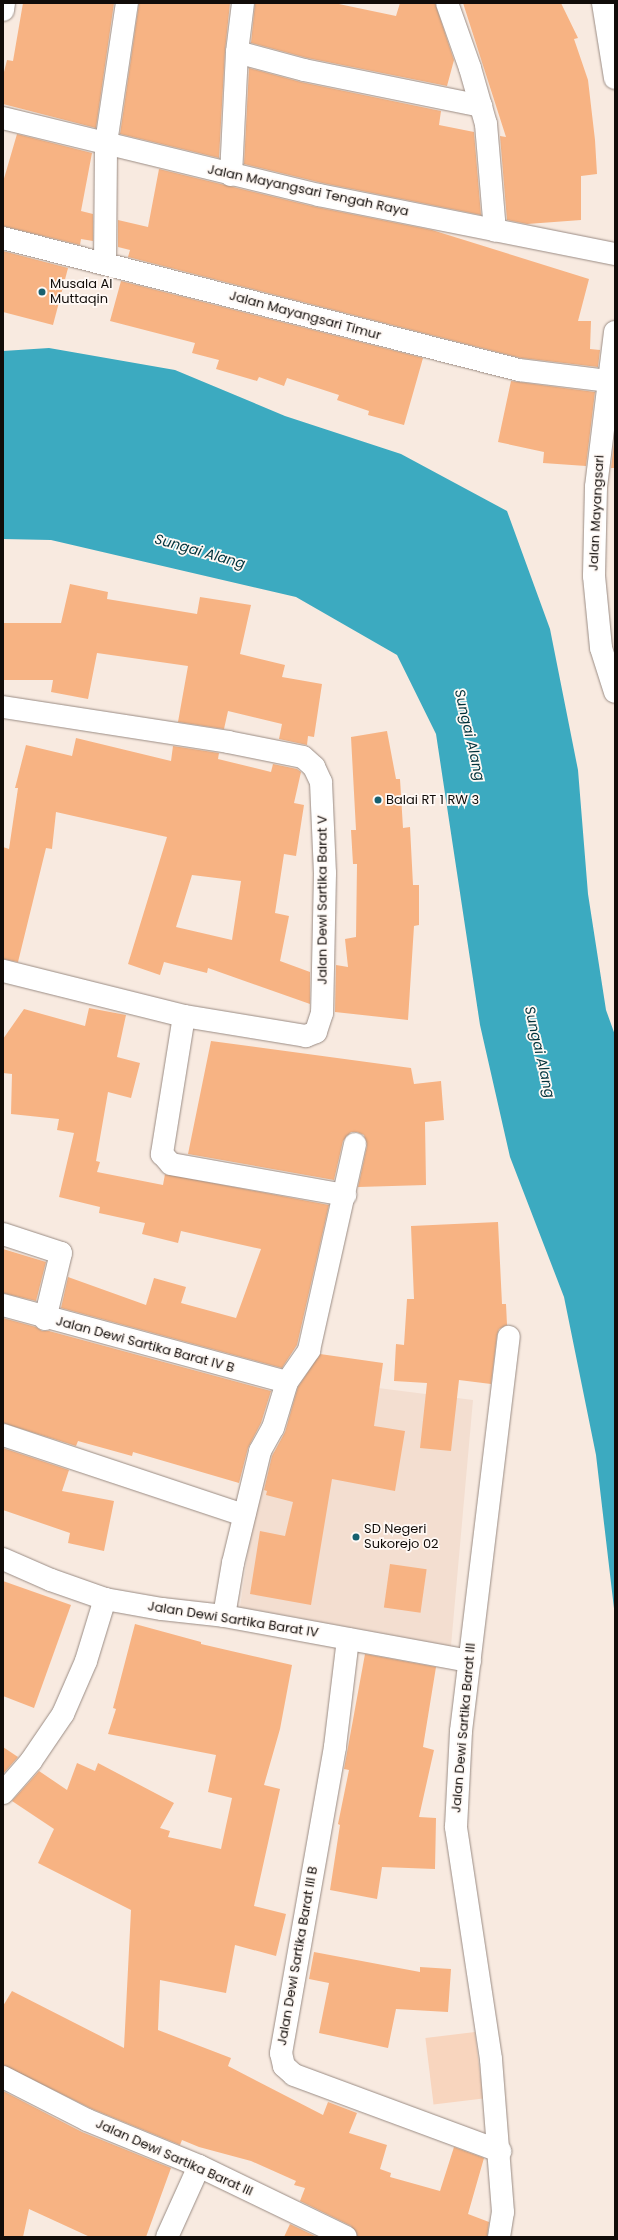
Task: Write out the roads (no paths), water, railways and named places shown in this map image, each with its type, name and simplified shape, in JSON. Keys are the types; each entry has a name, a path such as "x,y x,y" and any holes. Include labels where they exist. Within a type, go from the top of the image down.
{"street":[{"path":"3,10 4,3"},
{"path":"105,263 106,144 127,3"},
{"path":"231,175 237,52 243,3"},
{"path":"447,3 486,124 495,231"},
{"path":"603,3 615,78"},
{"path":"237,52 304,70 481,106"},
{"name":"Jalan Mayangsari Tengah Raya","path":"3,118 231,175 495,231 615,254"},
{"name":"Jalan Mayangsari Timur","path":"3,238 105,263 368,333 519,370 609,381"},
{"name":"Jalan Mayangsari","path":"615,332 596,487 594,576 601,648 615,692"},
{"name":"Jalan Dewi Sartika Barat V","path":"3,707 228,742 302,757 314,767 321,782 325,873 322,1013 316,1032 306,1036 184,1016 3,971"},
{"path":"184,1016 162,1154 171,1164 345,1195"},
{"path":"224,1616 244,1516 260,1451 273,1428 287,1382 309,1350 345,1195 355,1144"},
{"path":"3,1234 61,1253 45,1319"},
{"name":"Jalan Dewi Sartika Barat IV B","path":"3,1305 45,1319 287,1382"},
{"name":"Jalan Dewi Sartika Barat III","path":"499,2237 503,2212 500,2151 491,2060 456,1827 461,1731 509,1337"},
{"path":"3,1435 244,1516"},
{"name":"Jalan Dewi Sartika Barat IV","path":"3,1559 51,1580 105,1599 162,1610 224,1616 470,1661"},
{"path":"3,1793 31,1761 63,1714 86,1661 105,1599"},
{"name":"Jalan Dewi Sartika Barat III B","path":"348,1639 335,1747 281,2052 284,2066 294,2075 500,2151"},
{"name":"Jalan Dewi Sartika Barat III","path":"3,2077 87,2120 199,2166 346,2237"},
{"path":"167,2237 199,2166"}],"water":[{"name":"Sungai Alang","path":"49,348 175,370 285,416 401,454 507,511 550,629 578,770 588,894 606,1010 615,1035 615,1617 596,1455 564,1297 510,1157 480,1025 436,734 397,655 296,597 51,540 3,539 3,351"}],"place":[{"name":"Musala Al Muttaqin","path":"42,292"},
{"name":"Balai RT 1 RW 3","path":"378,800"},
{"name":"SD Negeri Sukorejo 02","path":"356,1537"}]}
